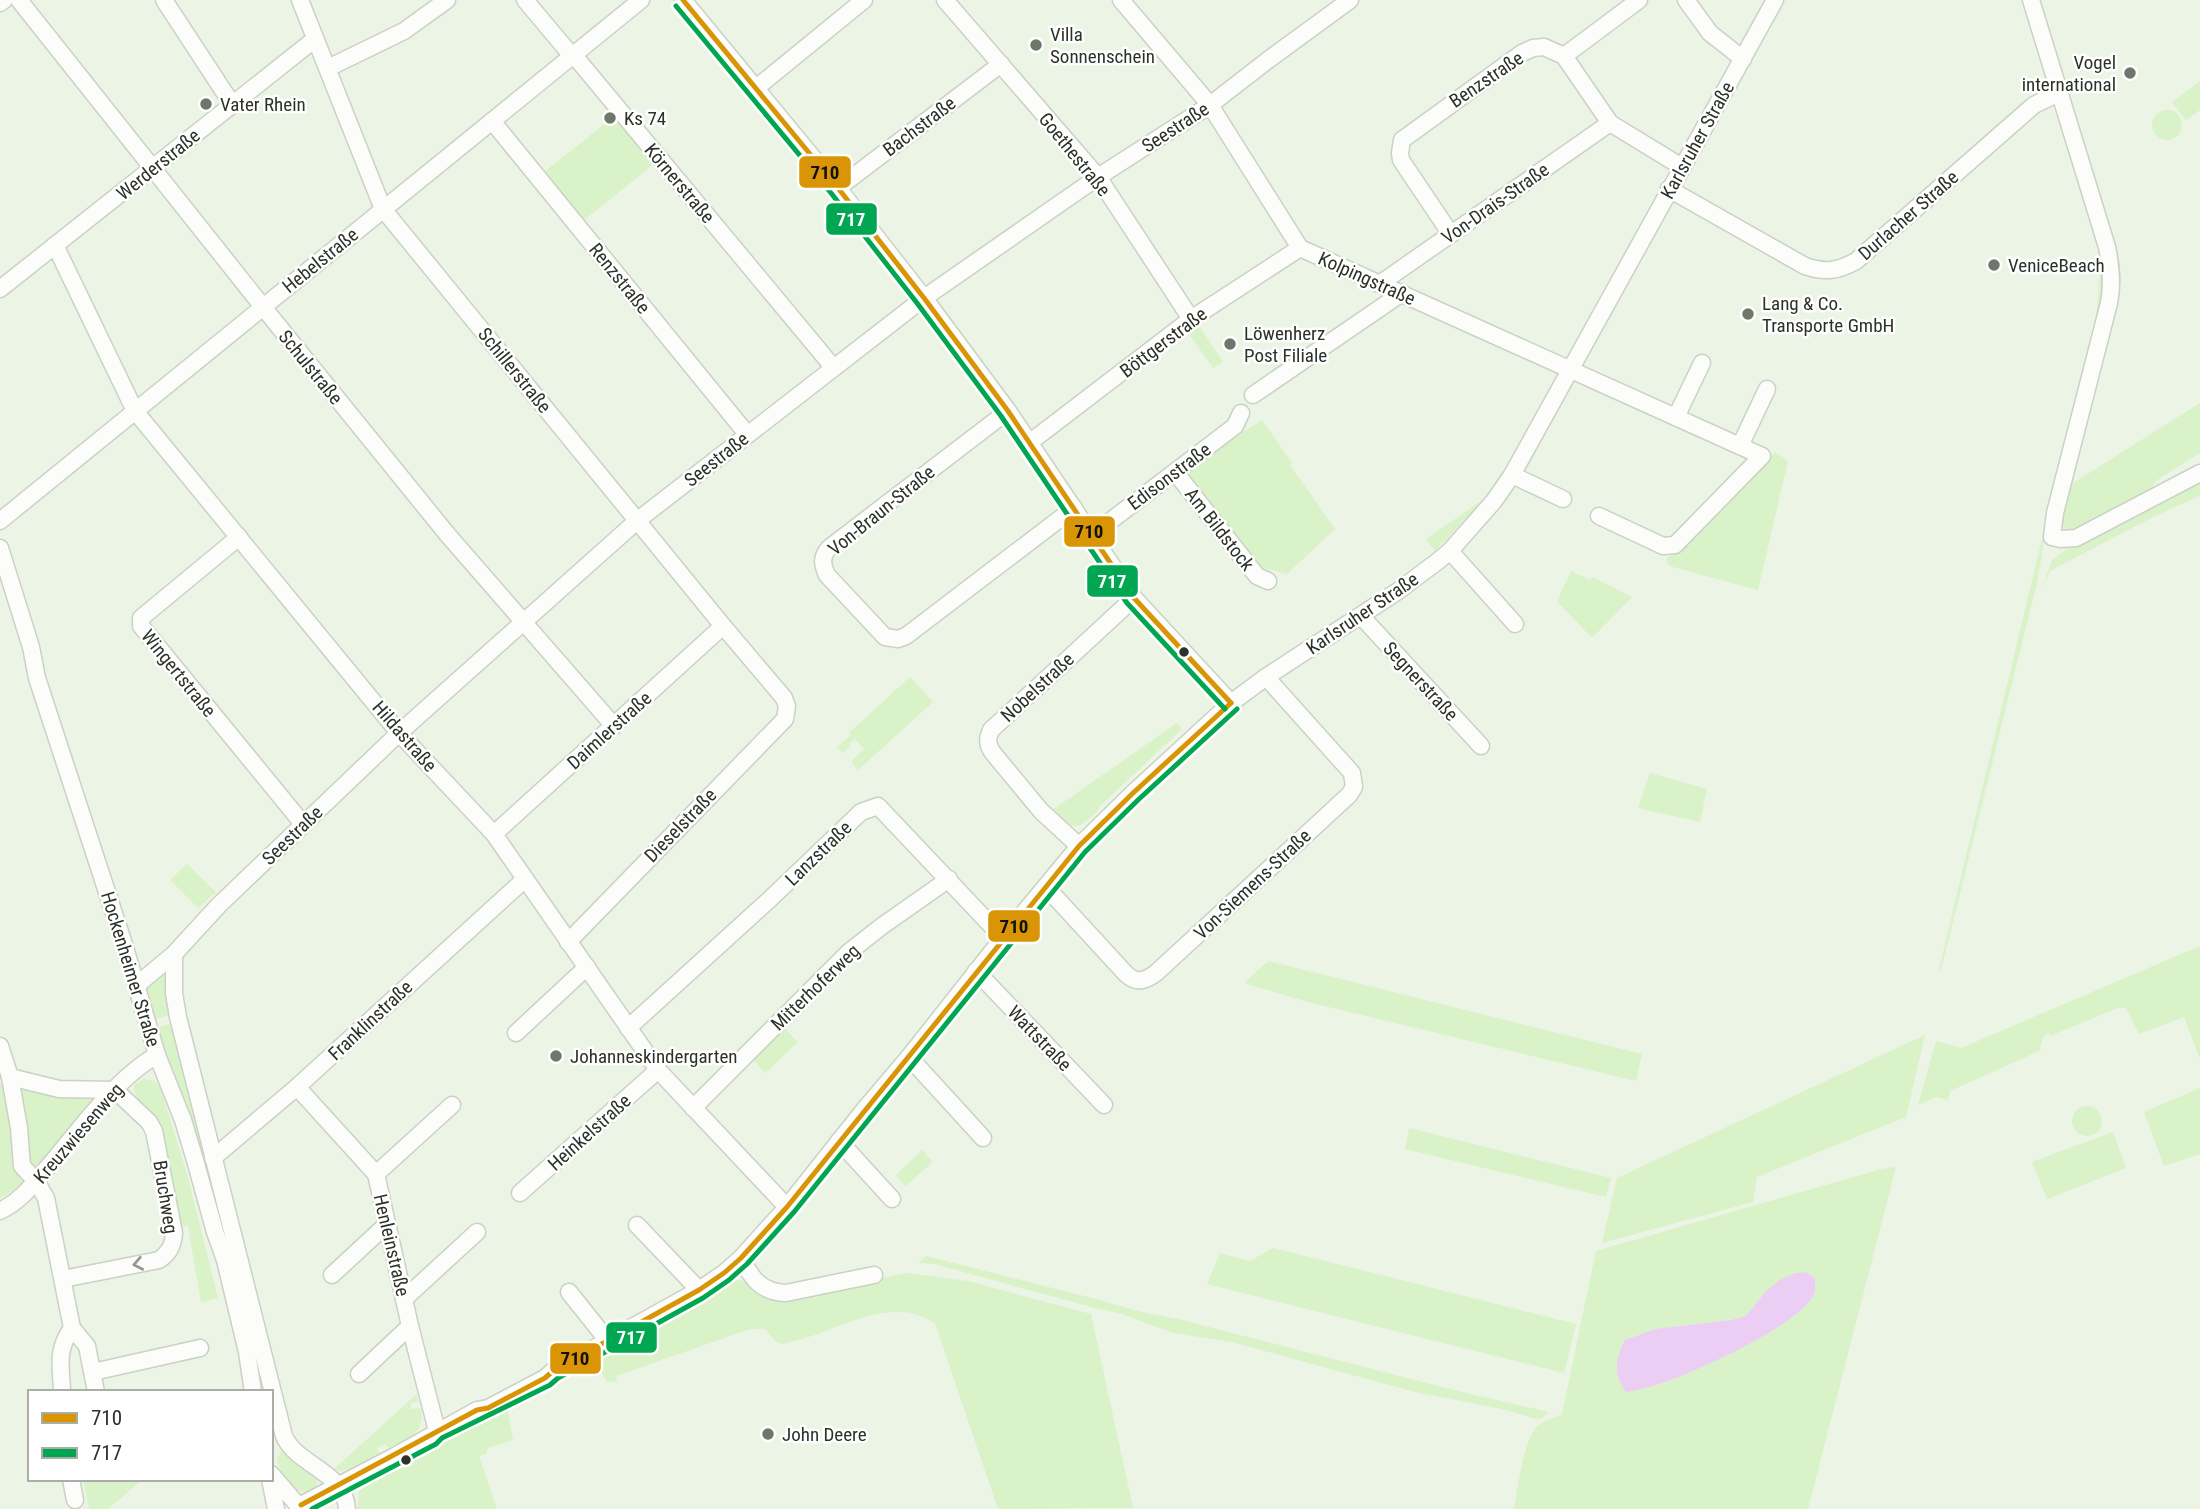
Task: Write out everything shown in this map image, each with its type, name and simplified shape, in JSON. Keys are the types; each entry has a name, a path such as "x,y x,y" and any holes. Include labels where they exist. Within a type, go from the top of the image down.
{"street":[{"path":"0,4 4,0"},
{"name":"Schulstraße","path":"19,0 447,534 614,726"},
{"path":"164,0 232,104"},
{"name":"Schillerstraße","path":"300,0 383,209 784,698 787,706"},
{"path":"328,68 404,30 447,0"},
{"name":"Körnerstraße","path":"525,0 586,69 833,367"},
{"name":"Hebelstraße","path":"0,521 641,0"},
{"path":"683,0 838,188 924,298 1007,411 1134,598 1231,703"},
{"path":"755,89 864,0"},
{"name":"Goethestraße","path":"945,0 1098,177 1191,319"},
{"name":"Kolpingstraße","path":"1121,0 1210,105 1300,248 1762,456 1675,545 1663,546 1599,516"},
{"name":"Seestraße","path":"137,985 174,954 194,929 399,733 638,520 924,298 1098,177 1210,105 1350,0"},
{"path":"1639,0 1564,56 1610,123 1682,167"},
{"path":"1686,0 1710,33 1743,59"},
{"name":"Karlsruher Straße","path":"278,1509 285,1504 305,1506 437,1431 535,1383 699,1290 724,1273 787,1207 1079,846 1231,703 1418,577 1450,551 1494,501 1512,475 1775,0"},
{"path":"2031,0 2109,259 2112,289 2055,513 2052,537 2069,540 2085,535 2200,473"},
{"name":"Werderstraße","path":"0,289 315,39"},
{"name":"Benzstraße","path":"1450,233 1401,160 1399,153 1402,140 1522,52 1544,47 1564,56"},
{"name":"Bachstraße","path":"838,188 1001,64"},
{"name":"Durlacher Straße","path":"1669,189 1805,266 1818,271 1835,270 1856,261 2034,104 2059,93"},
{"name":"Renzstraße","path":"492,121 747,434"},
{"name":"Von-Drais-Straße","path":"1381,283 1610,123"},
{"name":"Hildastraße","path":"55,244 135,411 399,733 495,834 658,1070 787,1207"},
{"name":"Böttgerstraße","path":"1029,443 1191,319 1300,248"},
{"path":"1253,395 1402,293"},
{"path":"1676,417 1702,363"},
{"path":"1740,446 1767,389"},
{"name":"Von-Braun-Straße","path":"1007,411 829,548 823,555 827,575 884,637 898,639 906,636 1073,508"},
{"name":"Edisonstraße","path":"1092,535 1235,426 1241,413"},
{"name":"Am Bildstock","path":"1175,472 1257,576 1268,582"},
{"path":"1512,475 1563,499"},
{"name":"Wingertstraße","path":"239,537 141,618 141,626 303,824"},
{"name":"Hockenheimer Straße","path":"0,548 31,647 37,678 137,985 157,1055 183,1120 225,1260 247,1352 253,1390"},
{"path":"1450,551 1515,624"},
{"name":"Nobelstraße","path":"1079,846 1041,811 993,753 988,744 988,736 991,730 1134,598"},
{"name":"Segnerstraße","path":"1361,616 1481,746"},
{"name":"Daimlerstraße","path":"495,834 723,626"},
{"name":"Von-Siemens-Straße","path":"1046,887 1126,974 1137,981 1144,981 1156,973 1349,794 1354,787 1352,773 1266,677"},
{"name":"Dieselstraße","path":"568,942 785,719 787,706"},
{"name":"Lanzstraße","path":"628,1028 861,812 878,806 1003,938"},
{"name":"Franklinstraße","path":"213,1158 297,1087 525,879"},
{"name":"Mitterhoferweg","path":"693,1108 840,960 882,926 949,880"},
{"name":"Hockenheimer Straße","path":"174,954 174,993 178,1017 272,1390"},
{"path":"516,1033 587,967"},
{"name":"Wattstraße","path":"976,971 1104,1105"},
{"path":"0,1046 10,1077 19,1128 22,1166 36,1181 46,1198 72,1328 86,1346 96,1390"},
{"name":"Kreuzwiesenweg","path":"0,1210 22,1197 115,1090 144,1062 157,1055"},
{"path":"909,1057 983,1138"},
{"name":"Heinkelstraße","path":"520,1193 658,1070"},
{"path":"10,1077 59,1089 115,1090"},
{"name":"Henleinstraße","path":"297,1087 376,1174 437,1431"},
{"name":"Bruchweg","path":"63,1279 159,1260 173,1244 174,1233 154,1131 149,1122 115,1090"},
{"path":"376,1174 452,1105"},
{"path":"839,1141 892,1199"},
{"path":"332,1275 386,1225"},
{"path":"637,1225 699,1290"},
{"path":"404,1299 477,1232"},
{"path":"741,1258 761,1287 776,1292 786,1293 874,1275"},
{"path":"569,1292 608,1341"},
{"path":"359,1374 410,1326"},
{"path":"62,1390 61,1349 72,1328"},
{"path":"93,1372 200,1348"},
{"name":"Hockenheimer Straße","path":"273,1392 285,1439 336,1488"},
{"path":"273,1479 305,1506"},
{"path":"71,1481 75,1500"},
{"path":"272,1481 278,1509"},
{"path":"336,1488 346,1501 347,1509"}],"green space":[{"path":"2200,81 2200,110 2186,120 2172,102"},
{"path":"2167,110 2178,114 2182,125 2178,136 2167,140 2156,136 2152,125 2156,114"},
{"path":"607,122 612,127 619,122 654,164 584,220 544,172"},
{"path":"2105,264 2106,292 2066,447 2037,583 1941,970 1939,969 2091,340 2100,269"},
{"path":"1198,324 1223,362 1213,368 1187,331"},
{"path":"2200,403 2200,453 2154,482 2153,486 2157,488 2071,532 2062,526 2060,521 2070,485"},
{"path":"1262,420 1335,529 1287,574 1257,566 1182,473 1204,458 1207,460 1215,454 1213,451"},
{"path":"1775,452 1788,461 1758,590 1669,566 1666,559 1694,535"},
{"path":"2200,478 2200,496 2155,516 2050,571 2042,589 2052,560 2067,549"},
{"path":"1484,499 1435,551 1426,539"},
{"path":"1571,571 1590,580 1592,577 1632,597 1592,638 1557,601"},
{"path":"910,677 933,702 858,770 852,760 864,749 852,736 854,740 849,743 851,746 842,753 837,747"},
{"path":"1177,723 1182,729 1085,822 1070,825 1054,809"},
{"path":"1650,773 1707,789 1700,822 1638,808"},
{"path":"187,864 216,892 198,908 170,880"},
{"path":"2200,946 2200,1059 2184,1017 2139,1034 2126,1008 2118,1008 2050,1036 2049,1033 2045,1035 2041,1050 1950,1091 1948,1100 1936,1097 1918,1105 1936,1041 1961,1048"},
{"path":"1268,961 1642,1054 1636,1081 1308,1002 1244,983"},
{"path":"163,975 167,976 172,1015 152,1020 145,987"},
{"path":"174,1023 267,1390 258,1390 156,1028"},
{"path":"782,1026 798,1042 765,1073 750,1056"},
{"path":"1925,1035 1906,1117 1757,1177 1753,1202 1602,1243 1617,1178"},
{"path":"144,1079 154,1081 160,1087 187,1174 218,1298 201,1302 188,1226 181,1226 160,1135 153,1117 134,1090 134,1085"},
{"path":"0,1084 7,1087 26,1179 0,1198"},
{"path":"17,1085 91,1095 96,1098 36,1168 30,1168"},
{"path":"2200,1088 2200,1154 2164,1166 2144,1112"},
{"path":"2087,1106 2098,1110 2102,1121 2098,1132 2087,1136 2076,1132 2072,1121 2076,1110"},
{"path":"1409,1128 1611,1178 1606,1197 1405,1149"},
{"path":"2113,1132 2126,1168 2047,1199 2032,1162"},
{"path":"922,1150 933,1162 905,1186 896,1175"},
{"path":"1896,1167 1808,1509 1514,1509 1519,1478 1532,1434 1542,1423 1562,1414 1596,1251","holes":["1806,1272 1815,1278 1758,1338 1664,1383 1626,1392 1625,1340 1655,1329 1746,1316 1765,1292 1795,1273"]},
{"path":"1273,1248 1576,1324 1564,1373 1207,1284 1220,1253 1250,1261"},
{"path":"926,1256 1549,1412 1536,1419 1502,1409 1415,1392 1232,1342 1173,1333 1119,1313 934,1264 918,1263"},
{"path":"907,1273 968,1281 1091,1314 1133,1508 998,1509 935,1323 916,1315 897,1312 878,1314 782,1344 775,1341 765,1329 750,1329 616,1376 617,1381 607,1382 595,1360 597,1352 729,1281 836,1288"},
{"path":"417,1394 418,1401 411,1403 411,1409 421,1408 422,1417 414,1434 388,1448 385,1444 377,1448 379,1453 357,1466 333,1470"},
{"path":"507,1408 513,1440 488,1448 486,1454 479,1456 497,1509 357,1509 360,1487 365,1482 403,1463 406,1467 413,1463 411,1459"},
{"path":"284,1447 312,1469 318,1478 316,1488 311,1492 292,1487 284,1478 277,1459"},
{"path":"83,1481 141,1481 108,1509 89,1509"}],"shaded area":[{"path":"1806,1272 1815,1278 1814,1294 1790,1319 1746,1346 1698,1369 1663,1383 1626,1392 1617,1373 1619,1354 1625,1340 1655,1329 1746,1316 1765,1292 1780,1280 1795,1273"}],"transit line":[{"name":"710","path":"683,0 838,188 924,298 1008,411 1134,598 1231,703"},
{"name":"717","path":"676,6 831,193 917,303 1001,416 1127,603 1225,709"},
{"name":"710","path":"301,1505 477,1410 488,1408 545,1378 724,1273 787,1207 1079,846 1231,703"},
{"name":"717","path":"312,1509 436,1444 442,1438 550,1385 558,1378 703,1298 729,1280 794,1212 1085,852 1237,709"}],"place":[{"name":"Villa Sonnenschein","path":"1036,45"},
{"name":"Vogel international","path":"2130,73"},
{"name":"Vater Rhein","path":"206,104"},
{"name":"Ks 74","path":"610,118"},
{"name":"VeniceBeach","path":"1994,265"},
{"name":"Lang & Co. Transporte GmbH","path":"1748,314"},
{"name":"Löwenherz Post Filiale","path":"1230,344"},
{"name":"Johanneskindergarten","path":"556,1056"},
{"name":"John Deere","path":"768,1434"}]}
